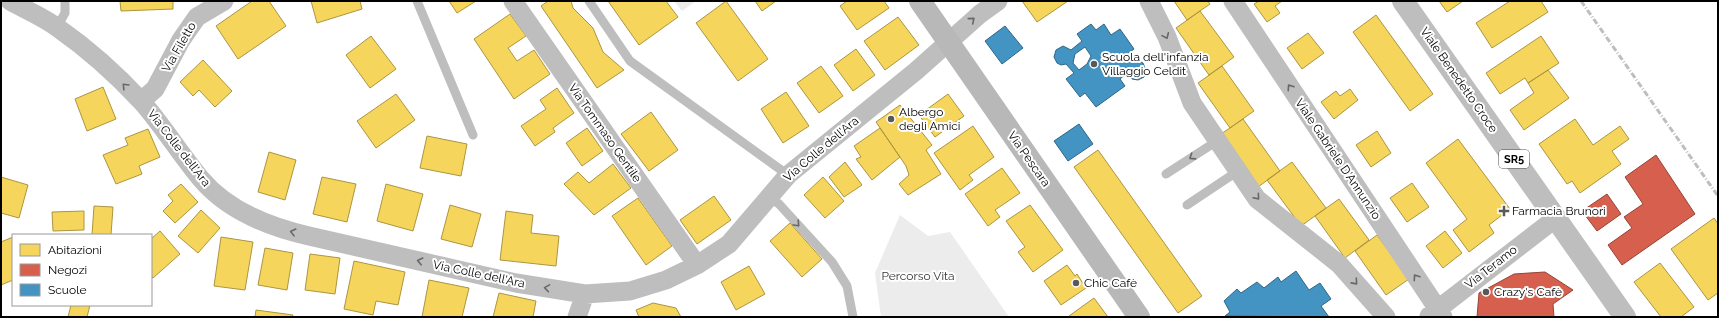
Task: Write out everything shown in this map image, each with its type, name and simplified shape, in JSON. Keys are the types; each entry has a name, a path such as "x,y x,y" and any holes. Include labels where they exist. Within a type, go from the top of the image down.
{"main road":[{"name":"Viale Benedetto Croce","path":"1402,1 1625,317"}],"street":[{"name":"Via Colle dell'Ara","path":"10,1 58,27 107,67 141,101 207,185 236,209 265,223 288,231 516,282 585,294 630,291 666,280 697,265 729,244 788,175 916,71 947,42 998,1"},
{"name":"Via Filetto","path":"141,101 155,89 181,40 197,17 224,1"},
{"name":"Via Tommaso Gentile","path":"513,1 697,265"},
{"name":"Via Pescara","path":"920,1 1139,317"},
{"path":"1149,1 1167,37 1192,103 1257,199 1339,264 1386,317"},
{"name":"Viale Gabriele D'Annunzio","path":"1233,1 1436,315"},
{"name":"Via Teramo","path":"1436,315 1533,234 1556,218"},
{"path":"577,317 585,294"}],"lane":[{"path":"58,27 65,13 65,1"},
{"path":"417,1 473,135"},
{"path":"590,1 630,61 788,175"},
{"path":"1166,174 1217,140"},
{"path":"1187,205 1238,171"},
{"path":"769,198 779,204 832,262 847,286 853,317"}],"green space":[{"path":"674,1 696,1 682,11"},
{"name":"Percorso Vita","path":"900,215 928,236 950,232 1009,317 881,317 875,273"}],"building: Abitazioni":[{"path":"120,1 173,1 173,9 121,11"},
{"path":"252,1 269,1 286,26 238,59 216,26"},
{"path":"311,1 360,1 362,9 317,23"},
{"path":"449,1 476,1 457,13"},
{"path":"548,1 571,1 573,8 593,28 603,52 624,70 597,88 541,6"},
{"path":"608,1 666,1 678,17 639,45"},
{"path":"726,1 768,59 738,81 696,23"},
{"path":"755,1 776,1 762,11"},
{"path":"847,1 884,1 889,8 857,30 840,6"},
{"path":"1022,1 1068,1 1037,22"},
{"path":"1174,1 1208,1 1210,4 1187,20"},
{"path":"1259,1 1282,1 1275,6 1280,13 1267,22 1254,4"},
{"path":"1439,1 1463,1 1447,12"},
{"path":"1510,1 1541,1 1548,12 1492,48 1476,23"},
{"path":"1200,11 1234,57 1209,75 1176,28"},
{"path":"510,14 526,36 508,48 517,61 534,50 550,74 514,99 474,39"},
{"path":"1376,15 1433,94 1410,111 1353,32"},
{"path":"898,17 919,45 885,70 864,41"},
{"path":"1308,33 1324,53 1302,69 1287,48"},
{"path":"371,36 396,69 370,88 346,55"},
{"path":"1541,36 1559,63 1528,83 1525,78 1500,94 1486,73"},
{"path":"856,49 875,75 853,91 834,65"},
{"path":"203,60 232,91 215,107 199,90 193,96 180,82"},
{"path":"821,66 843,96 819,113 797,83"},
{"path":"1222,66 1254,111 1230,128 1198,83"},
{"path":"1548,70 1569,98 1524,130 1510,110 1534,93 1528,83"},
{"path":"103,87 116,119 87,131 75,99"},
{"path":"557,88 574,113 553,128 555,132 535,146 521,126 546,109 540,100"},
{"path":"1350,89 1358,100 1334,119 1321,102 1336,91 1340,96"},
{"path":"786,92 809,126 783,143 761,109"},
{"path":"396,94 415,120 376,148 357,121"},
{"path":"948,94 964,116 935,137 919,115"},
{"path":"900,105 932,145 926,150 941,174 908,195 899,184 909,175 906,166 876,122"},
{"path":"651,112 678,150 649,171 621,134"},
{"path":"1243,119 1280,171 1258,187 1221,134"},
{"path":"1575,119 1593,145 1620,126 1629,139 1612,151 1621,164 1580,193 1572,181 1567,184 1539,144"},
{"path":"973,126 994,157 969,175 973,180 960,190 934,153"},
{"path":"587,128 603,151 582,166 566,143"},
{"path":"880,128 900,157 872,180 856,159 861,157 854,146"},
{"path":"148,129 160,157 139,166 142,174 116,184 103,155 128,145 125,138"},
{"path":"1377,131 1391,153 1371,167 1356,145"},
{"path":"427,136 467,144 461,176 420,168"},
{"path":"1458,139 1510,209 1489,225 1494,233 1469,252 1453,230 1467,219 1426,163"},
{"path":"1098,150 1202,296 1178,313 1074,167"},
{"path":"269,152 296,160 285,200 258,192"},
{"path":"845,162 862,185 844,197 829,177"},
{"path":"1292,162 1326,208 1301,226 1267,180"},
{"path":"613,164 631,188 594,215 564,184 578,172 589,183"},
{"path":"1002,168 1020,193 995,210 1000,217 988,226 965,194"},
{"path":"1,177 28,185 19,218 1,213"},
{"path":"322,177 356,184 347,222 313,214"},
{"path":"823,177 844,201 825,218 804,195"},
{"path":"1412,183 1429,207 1407,222 1390,198"},
{"path":"181,184 198,202 175,223 163,211 173,201 168,195"},
{"path":"386,184 423,194 413,231 377,221"},
{"path":"714,196 731,220 697,244 680,220"},
{"path":"638,198 672,246 646,265 612,216"},
{"path":"1339,199 1369,240 1345,258 1315,216"},
{"path":"450,205 481,214 472,247 441,239"},
{"path":"1030,205 1063,250 1033,272 1018,252 1025,247 1006,221"},
{"path":"94,206 113,207 111,234 92,234"},
{"path":"201,210 220,228 198,253 178,236"},
{"path":"84,211 84,230 53,231 52,212"},
{"path":"506,211 533,215 531,233 559,236 556,266 500,260"},
{"path":"1714,218 1718,224 1718,293 1708,300 1671,249"},
{"path":"790,223 822,259 802,277 770,241"},
{"path":"160,231 180,254 153,278 152,277 152,238"},
{"path":"1445,231 1462,253 1443,268 1426,246"},
{"path":"1377,235 1409,279 1386,295 1355,251"},
{"path":"12,237 12,280 1,285 1,242"},
{"path":"221,237 253,242 245,290 214,286"},
{"path":"265,248 293,253 287,290 258,285"},
{"path":"310,254 340,258 335,294 305,290"},
{"path":"354,261 405,272 398,305 376,301 373,315 344,309"},
{"path":"1660,263 1694,307 1681,317 1661,317 1634,282"},
{"path":"1067,265 1075,276 1077,274 1086,288 1061,305 1044,281"},
{"path":"749,266 765,294 736,310 721,282"},
{"path":"429,280 469,288 462,317 422,317"},
{"path":"499,293 536,301 533,317 493,317"},
{"path":"1094,298 1108,317 1069,316"},
{"path":"653,303 676,308 681,317 639,317 636,310"},
{"path":"71,306 90,306 87,317 68,317"},
{"path":"256,310 293,315 292,317 255,317"}],"building: Negozi":[{"path":"1656,155 1695,214 1622,265 1608,245 1632,228 1624,217 1643,204 1625,177"},
{"path":"1607,194 1621,214 1597,231 1582,211"},
{"path":"1545,272 1573,290 1553,304 1554,317 1477,317 1479,293 1514,274"}],"building: Scuole":[{"path":"1091,24 1096,30 1104,24 1111,35 1120,29 1134,49 1127,54 1133,61 1137,60 1143,63 1146,70 1144,77 1138,80 1132,79 1127,73 1120,79 1125,86 1096,107 1085,93 1080,97 1066,79 1074,73 1066,64 1061,65 1057,63 1054,57 1056,50 1063,46 1071,50 1082,41 1077,34","holes":["1085,47 1091,56 1087,64 1079,70 1073,63 1075,54"]},
{"path":"1005,26 1023,48 1002,64 985,41"},
{"path":"1079,124 1093,144 1068,161 1054,141"},
{"path":"1296,271 1309,290 1320,283 1331,299 1321,306 1329,317 1225,316 1230,312 1224,301 1237,289 1241,293 1257,282 1264,288 1278,277 1281,282"}],"railway":[{"path":"1581,1 1718,196"}],"place":[{"name":"Scuola dell'infanzia Villaggio Celdit","path":"1094,64"},
{"name":"Albergo degli Amici","path":"891,119"},
{"name":"Farmacia Brunori","path":"1504,211"},
{"name":"Chic Cafè","path":"1076,283"},
{"name":"Crazy's Cafè","path":"1486,292"}]}
